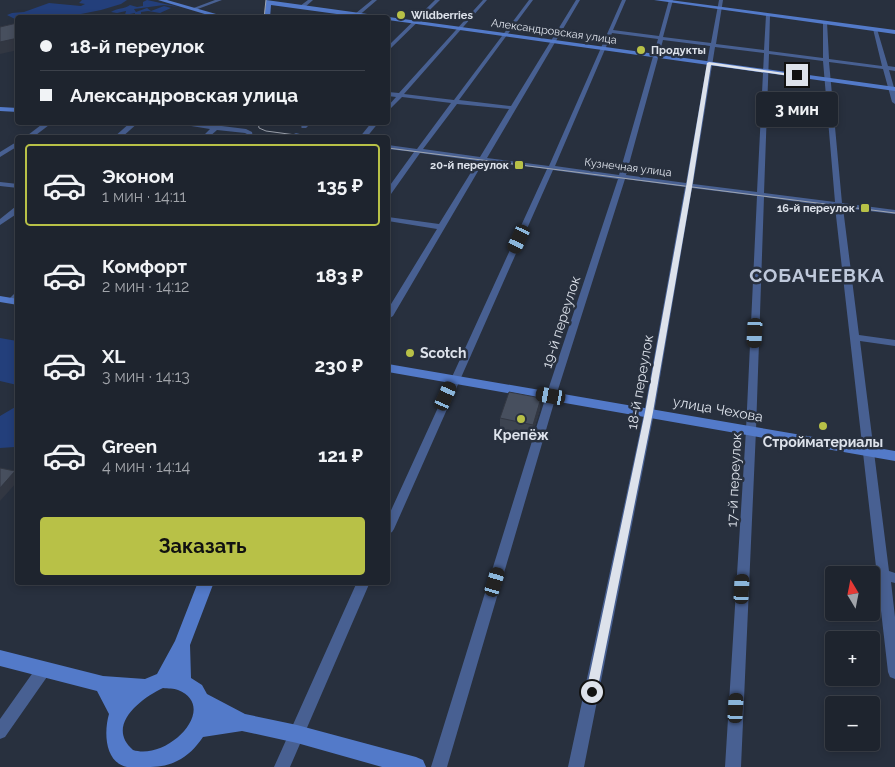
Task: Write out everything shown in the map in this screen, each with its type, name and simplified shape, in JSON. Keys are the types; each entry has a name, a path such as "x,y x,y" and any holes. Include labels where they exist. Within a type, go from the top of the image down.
{"main road":[{"path":"161,0 216,15"},
{"path":"657,0 720,4 768,15 895,32"},
{"path":"267,15 269,2 349,15"},
{"name":"Александровская улица","path":"390,18 893,89"},
{"path":"0,108 15,110"},
{"name":"улица Чехова","path":"390,368 895,456"},
{"path":"172,681 182,644 205,585"},
{"path":"0,658 103,684 144,687 172,681 196,691 203,709 199,729 187,745 164,760 149,763 131,760 122,754 116,746 114,737 114,723 118,712 129,698 144,687"},
{"path":"103,684 118,712"},
{"path":"201,700 242,722 297,734 416,767"},
{"path":"199,729 242,722"}],"street":[{"path":"193,9 220,0"},
{"path":"302,7 312,0"},
{"path":"356,15 375,0"},
{"path":"390,46 438,0"},
{"path":"390,107 485,0"},
{"path":"390,189 531,0"},
{"path":"390,313 578,0"},
{"path":"390,524 551,168 624,0"},
{"name":"19-й переулок","path":"439,767 551,396 622,177 654,55 671,1"},
{"name":"18-й переулок","path":"576,767 649,412 720,4"},
{"name":"17-й переулок","path":"733,767 751,430 768,15"},
{"path":"825,22 826,60 839,205 867,451 890,576 895,672"},
{"path":"876,29 895,102"},
{"path":"610,31 895,68"},
{"path":"390,94 513,108"},
{"path":"31,135 46,125"},
{"path":"120,135 132,125"},
{"path":"193,125 216,127 250,135"},
{"path":"365,135 373,125"},
{"path":"207,135 216,127"},
{"path":"0,155 15,145"},
{"name":"Кузнечная улица","path":"390,147 895,212"},
{"path":"0,184 15,186"},
{"path":"0,223 15,212"},
{"path":"390,219 441,227"},
{"path":"854,337 895,343"},
{"path":"282,767 363,585"},
{"path":"0,732 44,669"}],"shaded area":[{"path":"82,0 127,0 121,4 101,10 76,15 15,15 15,19 7,15 24,12 49,3 81,6 85,4 79,3"},
{"path":"147,0 179,7 164,5 134,9 136,12 147,8 151,11 164,6 171,8 160,13 141,12 141,15 135,15 135,13 125,15 126,11 111,12 130,5 143,6 143,2"},
{"path":"0,338 15,341 15,385 0,381"},
{"path":"15,407 15,447 0,448 0,416"}],"building":[{"path":"15,24 15,39 0,42 0,27"},
{"path":"509,392 541,398 533,425 500,418"},
{"path":"0,468 15,471 0,488"}],"tram line":[{"path":"264,15 266,0"},
{"path":"258,125 259,128 266,131 296,135"},
{"path":"390,148 895,213"}],"place":[{"name":"Wildberries","path":"401,15"},
{"name":"Продукты","path":"641,50"},
{"name":"20-й переулок","path":"519,165"},
{"name":"16-й переулок","path":"865,208"},
{"name":"Scotch","path":"410,353"},
{"name":"Крепёж","path":"521,419"},
{"name":"Стройматериалы","path":"823,426"}],"district":[{"name":"СОБАЧЕЕВКА","path":"817,275"}],"route":[{"path":"592,692 649,412 709,63 797,75"}]}
